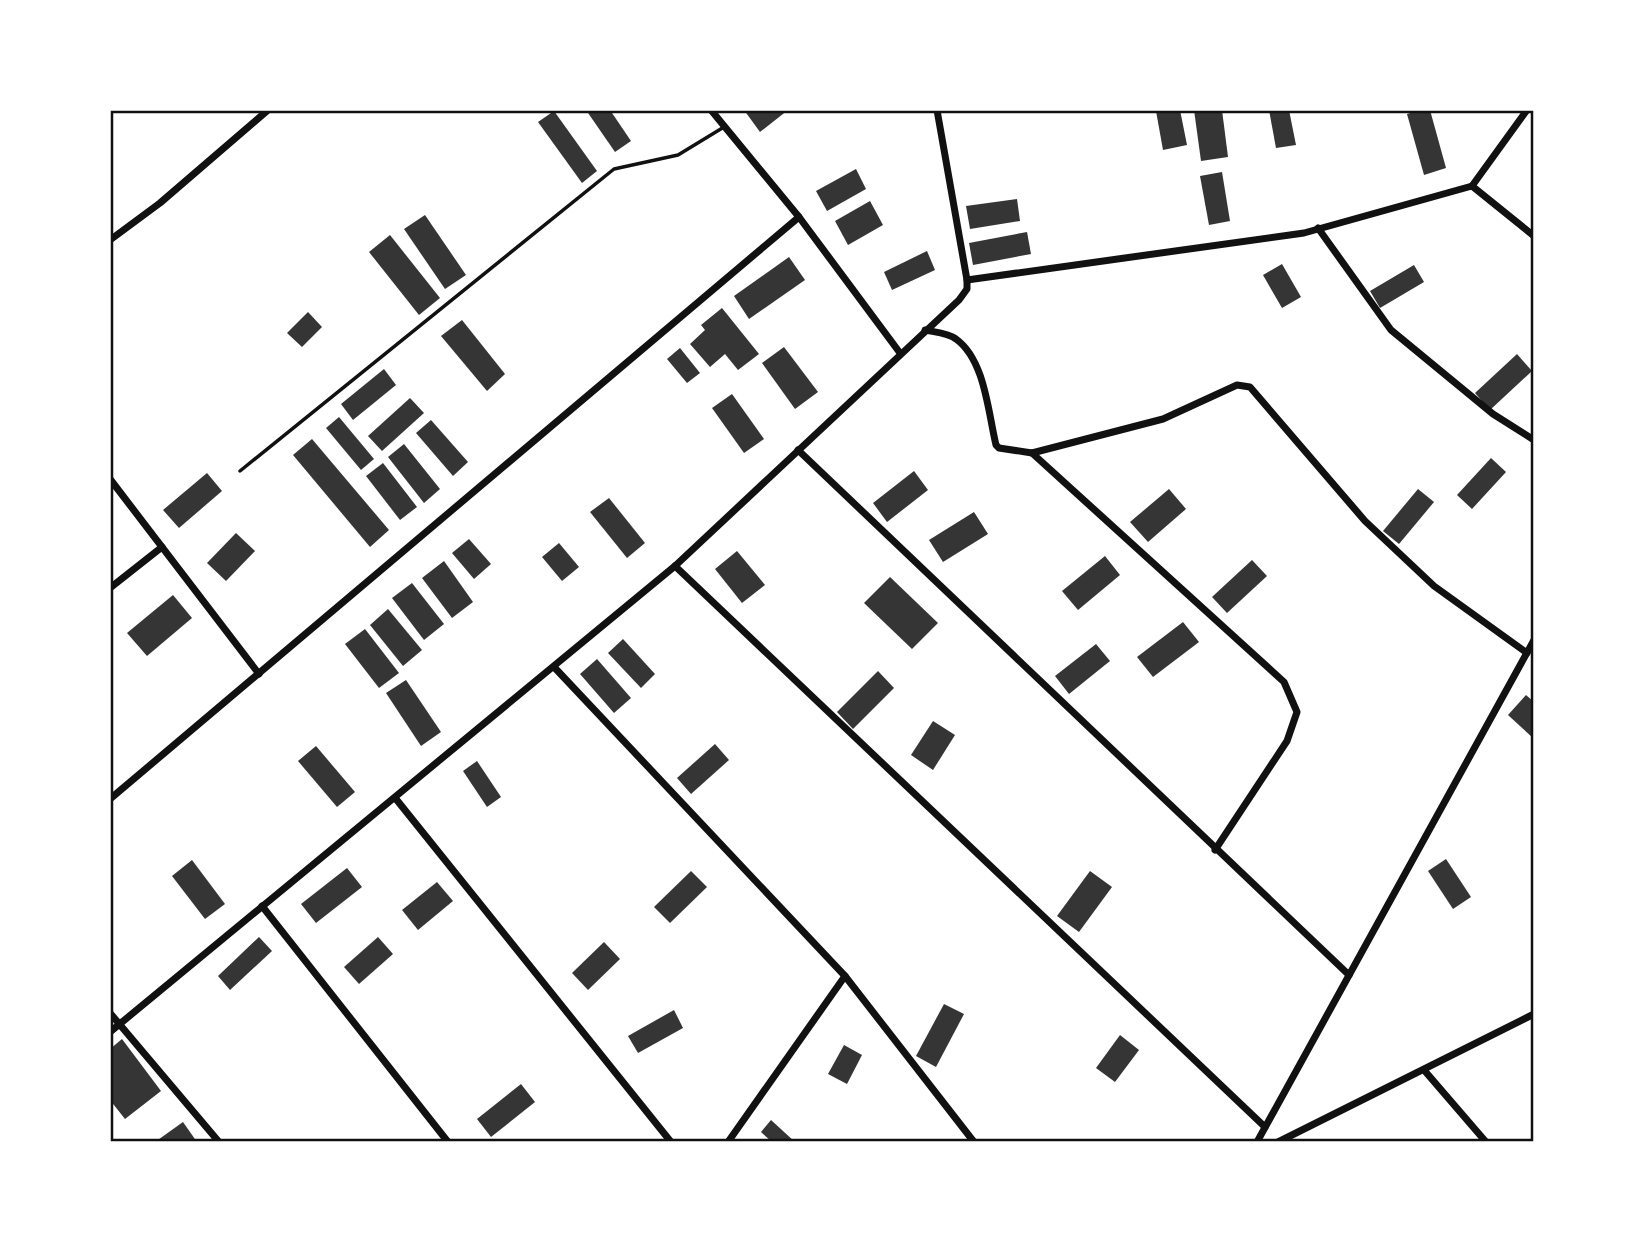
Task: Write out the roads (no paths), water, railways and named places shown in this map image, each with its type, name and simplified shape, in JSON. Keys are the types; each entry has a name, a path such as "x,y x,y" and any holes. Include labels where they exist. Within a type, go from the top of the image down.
{"street":[{"path":"110,240 160,203 268,110"},
{"path":"710,110 800,216 900,353"},
{"path":"110,1032 396,799 675,566 959,300 967,289 967,280 937,110"},
{"path":"967,280 1304,233 1472,186 1527,110"},
{"path":"1472,186 1534,236"},
{"path":"110,799 800,216"},
{"path":"1318,228 1391,330 1493,414 1534,440"},
{"path":"925,330 955,337 969,352 979,373 997,447 1032,453 1163,418 1237,385 1250,387 1365,521 1434,586 1527,653"},
{"path":"798,450 1349,975"},
{"path":"1032,453 1284,682 1297,712 1287,741 1215,850"},
{"path":"110,480 259,674"},
{"path":"110,588 162,547"},
{"path":"675,566 1265,1127"},
{"path":"1257,1142 1534,640"},
{"path":"554,667 845,976 974,1142"},
{"path":"396,799 671,1142"},
{"path":"262,906 448,1142"},
{"path":"728,1142 845,976"},
{"path":"110,1013 219,1142"},
{"path":"1279,1142 1534,1014"},
{"path":"1424,1070 1486,1142"}],"lane":[{"path":"240,471 614,169 678,155 724,127"}]}
